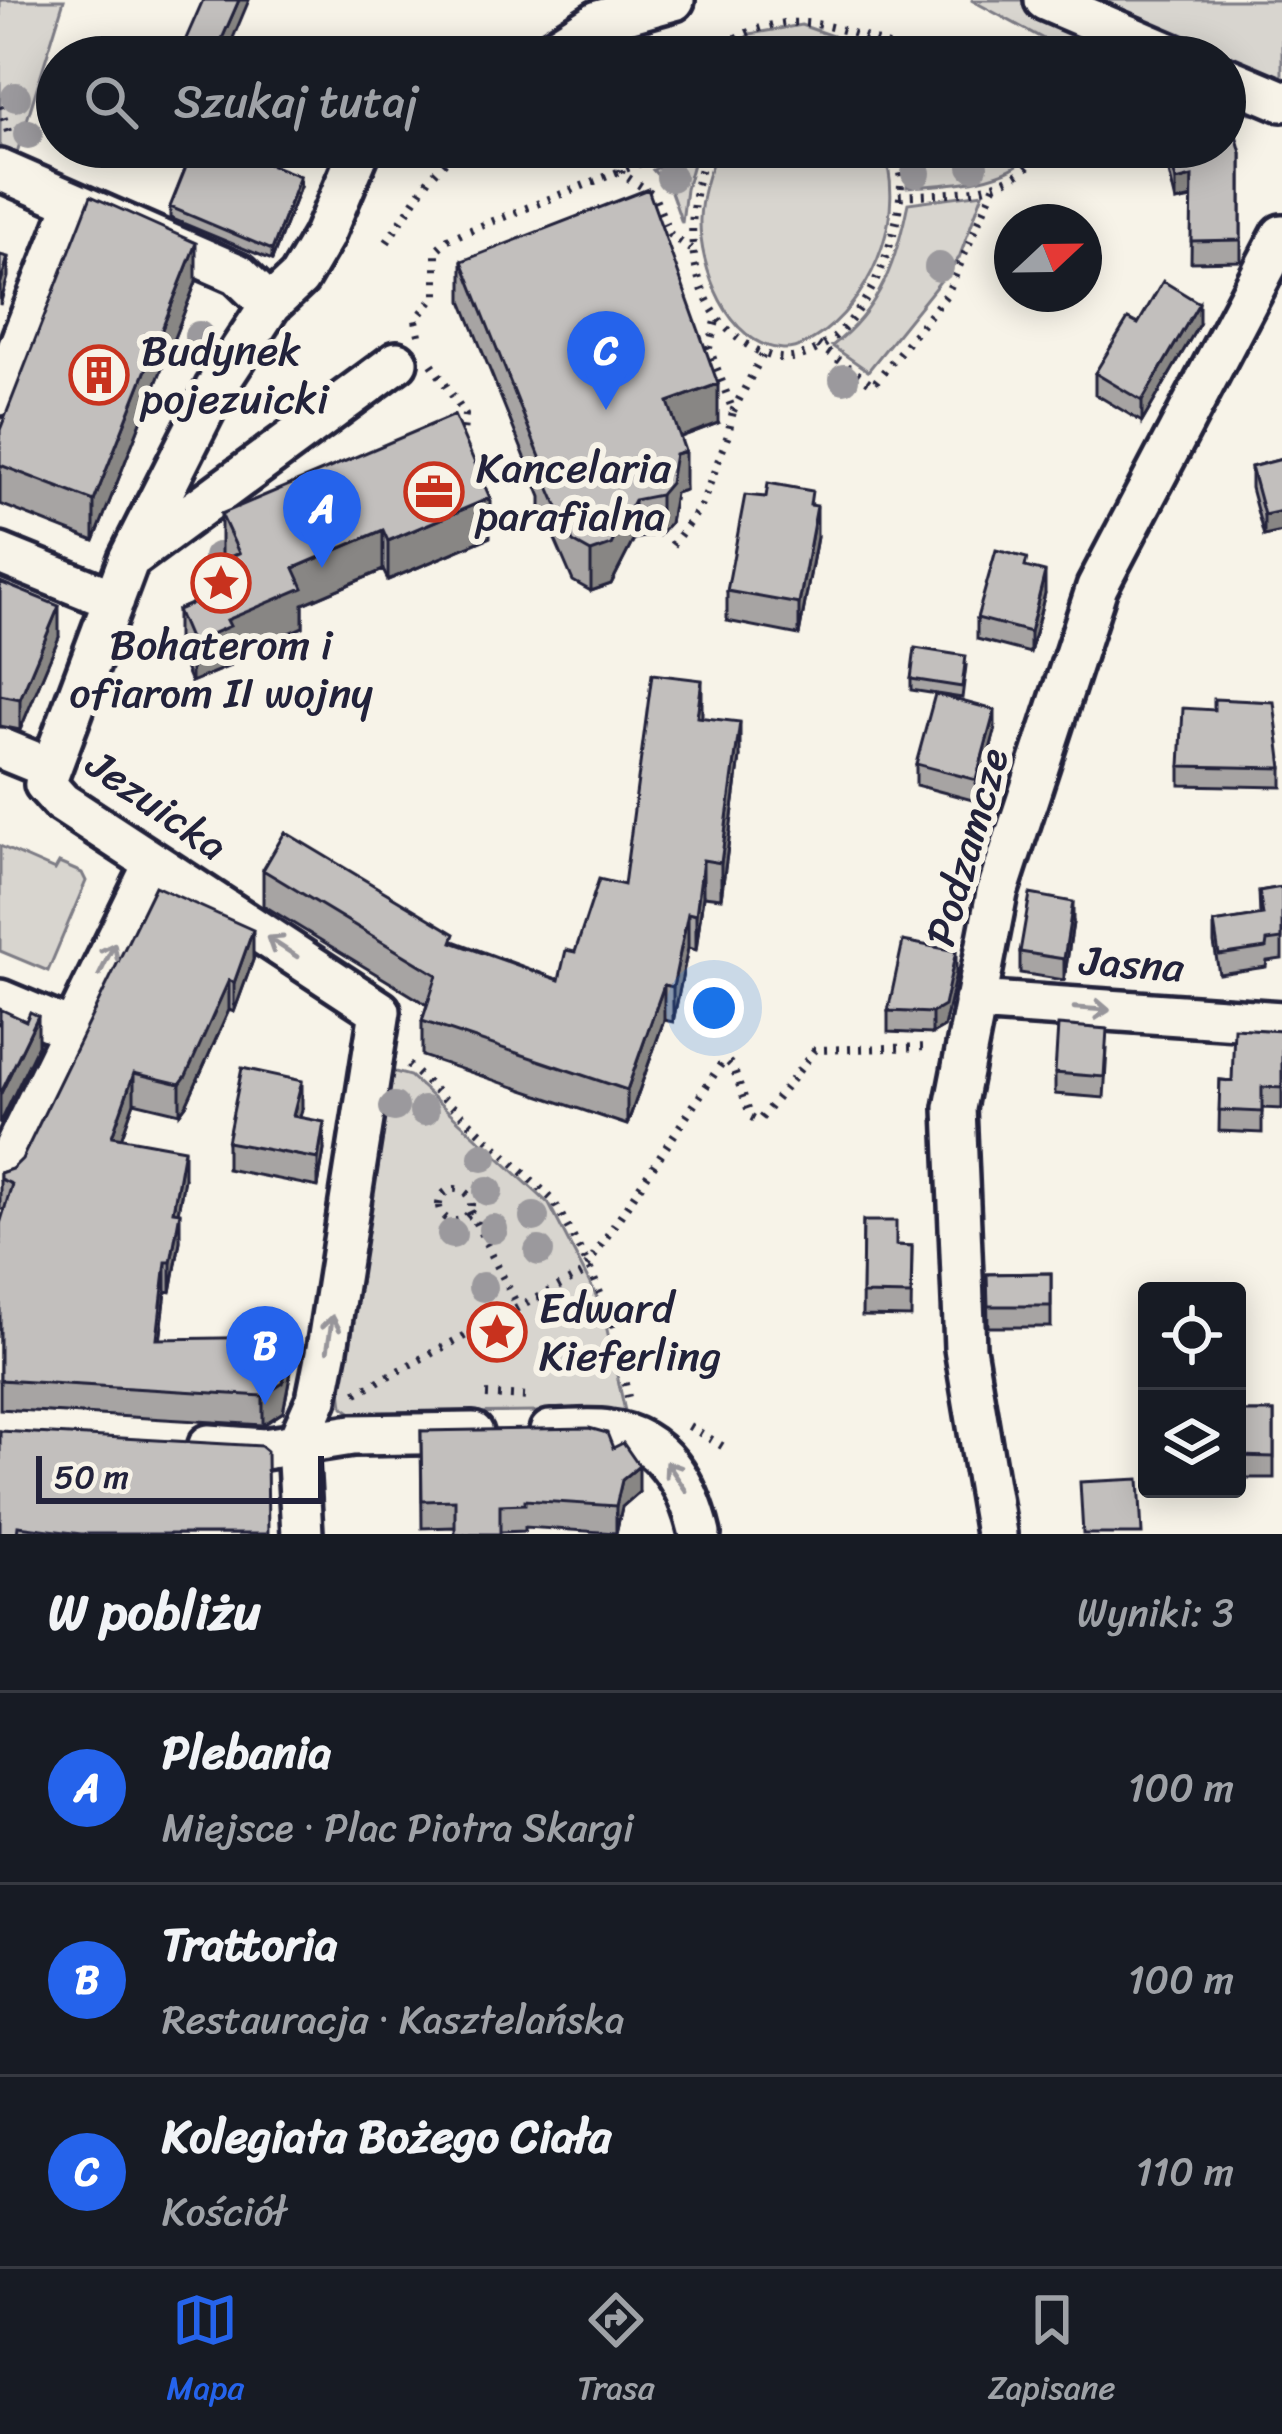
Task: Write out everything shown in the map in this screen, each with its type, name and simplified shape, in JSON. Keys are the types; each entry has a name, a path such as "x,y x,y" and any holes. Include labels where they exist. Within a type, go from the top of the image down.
{"street":[{"path":"574,36 598,21 674,0"},
{"path":"1045,0 1129,36"},
{"path":"1246,86 1282,101"},
{"name":"Jezuicka","path":"352,168 323,237 299,278 270,305 215,389 129,559 45,784 61,802 154,863 376,1030"},
{"path":"0,170 238,274 270,305"},
{"path":"0,394 75,203"},
{"name":"Podzamcze","path":"996,1534 965,1348 955,1108 997,893 1097,587 1282,236"},
{"path":"129,559 397,362"},
{"path":"0,554 114,600"},
{"path":"0,748 49,768"},
{"path":"0,1178 154,863"},
{"path":"0,1000 72,1030"},
{"name":"Jasna","path":"976,1001 1282,1022"},
{"path":"302,1534 297,1444 317,1399 327,1348 376,1030"},
{"path":"176,1444 265,1448 352,1435 608,1430 629,1436 662,1456 682,1480 700,1534"}],"path":[{"path":"736,36 759,21 808,19 856,36"},
{"path":"387,242 440,168"},
{"path":"621,173 623,168"},
{"path":"446,440 463,433 466,415 421,348 416,320 436,295 436,250 448,239 633,168"},
{"path":"700,168 690,220 691,249 716,321 710,348 733,410"},
{"path":"716,321 763,354 789,358 818,345 854,316 884,269 902,179 899,168"},
{"path":"899,196 966,190 1027,168"},
{"path":"621,173 653,194 670,234 691,249"},
{"path":"818,345 872,385 947,294 996,182"},
{"path":"672,545 700,507 733,410 763,354"},
{"path":"376,1030 553,1200 610,1317 623,1370 629,1436"},
{"path":"349,1396 589,1267 721,1064 728,1061 733,1067 752,1117 759,1121 815,1050 925,1047"},
{"path":"470,1211 457,1221 449,1220 442,1214 440,1198 446,1191 462,1190 472,1203 470,1211 518,1306"}],"shaded area":[{"path":"0,0 64,0 53,36 36,36 36,91 16,156 0,149"},
{"path":"971,0 1282,0 1282,118 1246,112 1246,36 1038,36"},
{"path":"801,25 832,36 748,36"},
{"path":"692,168 682,223 670,189 653,170"},
{"path":"711,168 888,168 891,196 882,247 859,294 825,331 800,346 783,349 746,334 732,319 711,280 701,238"},
{"path":"1012,168 955,183 907,187 909,170"},
{"path":"983,193 959,258 868,371 832,346 863,316 884,282 908,203"},
{"path":"0,846 55,870 59,863 82,873 86,881 48,971 0,951"},
{"path":"388,1070 410,1076 549,1204 602,1307 625,1411 353,1414 343,1407 341,1389"}],"building":[{"path":"203,0 239,0 223,36 187,36"},
{"path":"186,168 279,168 300,176 272,250 170,207"},
{"path":"1173,168 1241,168 1241,240 1191,241 1192,177 1176,181"},
{"path":"648,189 718,384 668,402 685,451 675,454 670,483 660,495 634,500 611,545 591,552 573,542 462,261"},
{"name":"Budynek pojezuicki","path":"91,196 196,243 94,501 0,465 0,430"},
{"path":"0,255 8,257 0,285"},
{"path":"1163,281 1199,303 1142,401 1095,373 1128,319 1138,324"},
{"path":"454,415 490,498 388,541 383,530 294,568 303,588 227,620 230,626 191,643 177,610 215,594 204,568 239,553 221,514"},
{"path":"1282,459 1282,511 1264,515 1251,467"},
{"path":"768,483 812,491 810,505 817,506 799,604 727,591 745,495 766,497"},
{"path":"996,550 1027,558 1025,567 1045,572 1030,632 977,618"},
{"path":"0,582 59,606 20,699 0,695"},
{"path":"915,648 966,656 962,687 911,679"},
{"path":"652,674 702,680 697,717 740,722 721,863 703,860 696,915 688,913 673,987 664,985 627,1090 422,1021 437,975 263,870 285,832 455,934 452,942 559,980 566,950 575,952 599,879 624,885"},
{"path":"935,694 995,710 976,780 916,764"},
{"path":"1214,699 1274,702 1282,768 1180,766 1183,708 1214,710"},
{"path":"155,886 253,930 234,983 229,980 186,1076 180,1084 134,1073 112,1136 184,1149 173,1211 180,1212 171,1262 166,1262 157,1339 292,1337 283,1383 263,1396 0,1380 0,1224 12,1184 0,1179 0,1173 22,1159"},
{"path":"1282,887 1282,939 1267,941 1266,948 1219,955 1214,923 1263,915 1259,891"},
{"path":"1030,894 1073,902 1064,959 1020,952"},
{"path":"903,941 956,951 944,1006 932,1013 888,1011"},
{"path":"0,1009 26,1021 30,1012 38,1016 0,1095"},
{"path":"1058,1025 1107,1029 1104,1077 1055,1073"},
{"path":"1234,1028 1282,1031 1282,1088 1262,1087 1262,1112 1219,1110 1220,1080 1232,1081"},
{"path":"242,1068 302,1081 293,1116 324,1122 318,1159 227,1142"},
{"path":"863,1221 896,1221 896,1245 912,1246 911,1295 862,1294"},
{"path":"1051,1273 1051,1306 988,1306 987,1274"},
{"path":"1246,1412 1274,1412 1274,1457 1246,1456"},
{"path":"589,1428 607,1433 613,1448 623,1443 639,1466 622,1480 616,1506 525,1500 525,1504 500,1505 500,1534 455,1534 455,1500 422,1501 421,1431"},
{"path":"0,1431 261,1446 267,1451 268,1534 81,1534 18,1526 17,1534 0,1534"},
{"path":"1138,1479 1142,1534 1083,1534 1080,1482"}],"place":[{"name":"Budynek pojezuicki","path":"99,375"},
{"name":"Kolegiata Bożego Ciała","path":"606,410"},
{"name":"Kancelaria parafialna","path":"434,492"},
{"name":"Plebania","path":"322,568"},
{"name":"Bohaterom i ofiarom II wojny","path":"221,583"},
{"name":"Edward Kieferling","path":"497,1332"},
{"name":"Trattoria","path":"265,1405"}]}
